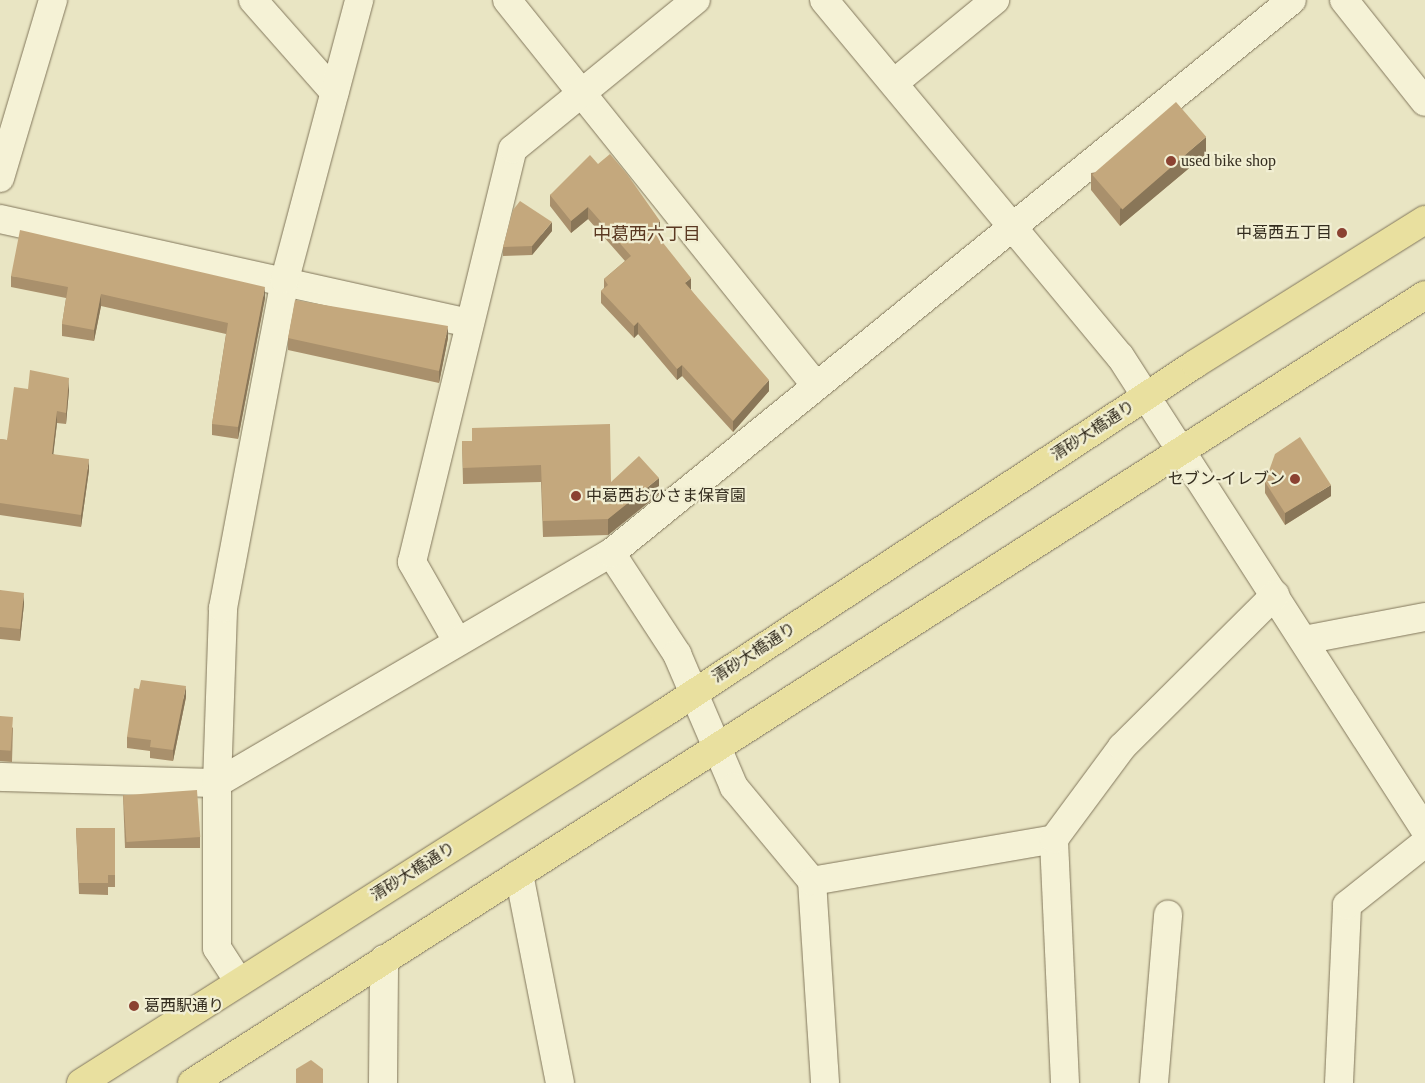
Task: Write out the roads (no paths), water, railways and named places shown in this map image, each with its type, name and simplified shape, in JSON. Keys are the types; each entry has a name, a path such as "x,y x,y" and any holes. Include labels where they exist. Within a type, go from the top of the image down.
{"main road":[{"name":"清砂大橋通り","path":"81,1083 694,693 1146,396 1425,220"},
{"path":"192,1083 384,958 519,874 1425,295"}],"street":[{"path":"0,178 53,0"},
{"path":"254,0 334,92"},
{"path":"239,982 217,948 217,783 223,608 285,278 359,0"},
{"path":"508,0 815,385"},
{"path":"457,641 412,562 513,149 696,0"},
{"path":"824,0 1015,227 1120,356 1425,830"},
{"path":"894,83 995,0"},
{"path":"0,777 217,783 457,641 611,553 815,385 1015,227 1292,0"},
{"path":"1344,0 1425,102"},
{"path":"0,219 285,278 470,323"},
{"path":"611,553 677,654 734,787 812,881 825,1083"},
{"path":"1065,1083 1054,839 1122,746 1275,596"},
{"path":"1304,640 1425,616"},
{"path":"812,881 1054,839"},
{"path":"1339,1083 1347,904 1425,843"},
{"path":"519,874 560,1083"},
{"path":"1154,1083 1168,915"},
{"path":"383,1083 384,958"}],"place":[{"name":"used bike shop","path":"1171,161"},
{"name":"中葛西五丁目","path":"1342,233"},
{"name":"セブン-イレブン","path":"1295,479"},
{"name":"中葛西おひさま保育園","path":"576,496"},
{"name":"葛西駅通り","path":"134,1006"}],"district":[{"name":"中葛西六丁目","path":"647,234"}]}
